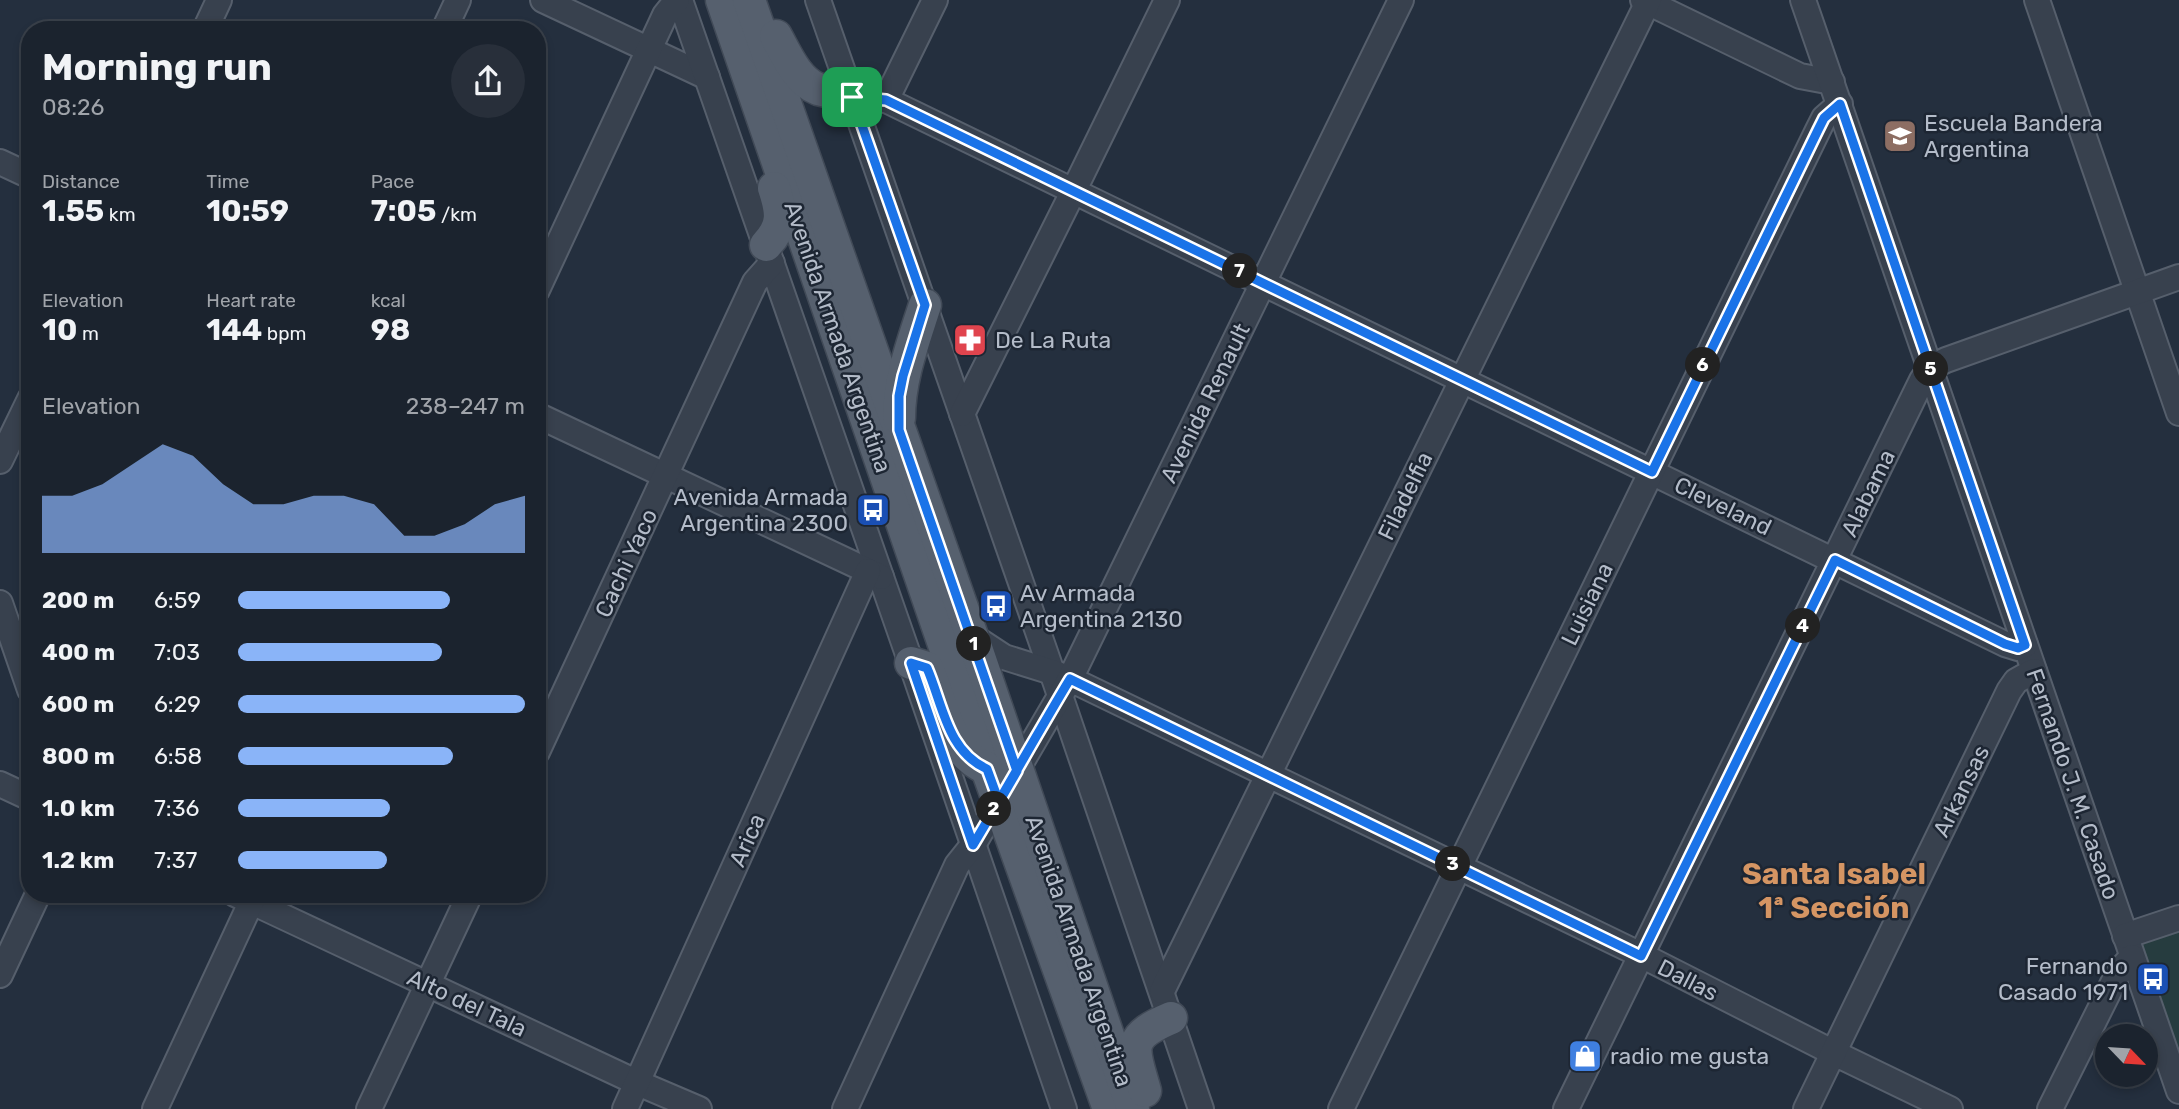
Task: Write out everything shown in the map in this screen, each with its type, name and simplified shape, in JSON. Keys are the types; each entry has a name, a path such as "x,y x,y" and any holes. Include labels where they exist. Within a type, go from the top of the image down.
{"main road":[{"name":"Avenida Armada Argentina","path":"722,0 1002,770 1133,1109"},
{"name":"Avenida Armada Argentina","path":"750,0 972,636 1002,770 999,802 1109,1109"},
{"path":"750,0 805,80 816,88 852,97"},
{"path":"741,54 749,110 779,204 780,219 769,254"},
{"path":"899,430 899,396 903,376 925,305"},
{"path":"911,663 927,668 953,738 966,756 976,764 1002,770"},
{"path":"1150,1109 1136,1056 1136,1046 1139,1038 1166,1005"}],"street":[{"path":"209,21 219,0"},
{"path":"448,21 458,0"},
{"path":"543,0 707,77"},
{"path":"546,271 665,15 679,0"},
{"name":"Avenida Armada Argentina","path":"679,0 769,254 874,574 911,663 1064,1109"},
{"path":"818,0 962,414 1061,682 1201,1109"},
{"path":"886,100 935,0"},
{"path":"962,414 1167,0"},
{"name":"Avenida Renault","path":"1002,770 1061,682 1264,283 1401,0"},
{"name":"Fernando J. M. Casado","path":"1804,0 2179,1091"},
{"path":"2037,0 2179,414"},
{"path":"1647,1 1836,93"},
{"name":"Filadelfia","path":"1166,1005 1269,776 1647,1"},
{"name":"Luisiana","path":"1341,1109 1836,93"},
{"name":"Cleveland","path":"852,97 886,100 2005,644 2018,648 2025,645"},
{"path":"0,162 21,172"},
{"name":"Cachi Yaco","path":"546,732 769,254"},
{"path":"1931,368 1946,360 2179,277"},
{"name":"Alabama","path":"1566,1109 1922,380 1931,368"},
{"path":"0,461 21,418"},
{"path":"546,419 874,574"},
{"name":"Arica","path":"625,1109 874,574"},
{"path":"0,603 21,664"},
{"name":"Dallas","path":"972,636 1004,657 1269,776 1950,1109"},
{"name":"Arkansas","path":"1805,1109 2009,691 2017,681 2034,671"},
{"path":"0,784 21,794"},
{"path":"845,1109 957,865 973,845 999,802"},
{"path":"0,975 34,903"},
{"path":"155,1109 244,903"},
{"name":"Alto del Tala","path":"259,903 428,985 699,1109"},
{"path":"369,1109 466,903"},
{"path":"2050,1109 2120,970 2129,946 2179,918"}],"green space":[{"path":"2179,929 2179,1065 2139,943"}],"place":[{"name":"Escuela Bandera Argentina","path":"1900,136"},
{"name":"De La Ruta","path":"970,340"},
{"name":"Avenida Armada Argentina 2300","path":"873,510"},
{"name":"Av Armada Argentina 2130","path":"996,606"},
{"name":"Fernando Casado 1971","path":"2153,979"},
{"name":"radio me gusta","path":"1585,1056"}],"district":[{"name":"Santa Isabel 1ª Sección","path":"1834,891"}],"route":[{"path":"852,97 886,100 1652,472 1824,118 1840,104 2025,645 2018,648 2005,644 1835,560 1641,956 1070,679 1017,771 999,802 973,845 911,663 927,668 953,738 966,756 987,769 999,802 1017,771 899,430 899,396 903,376 925,305 852,97"}]}
